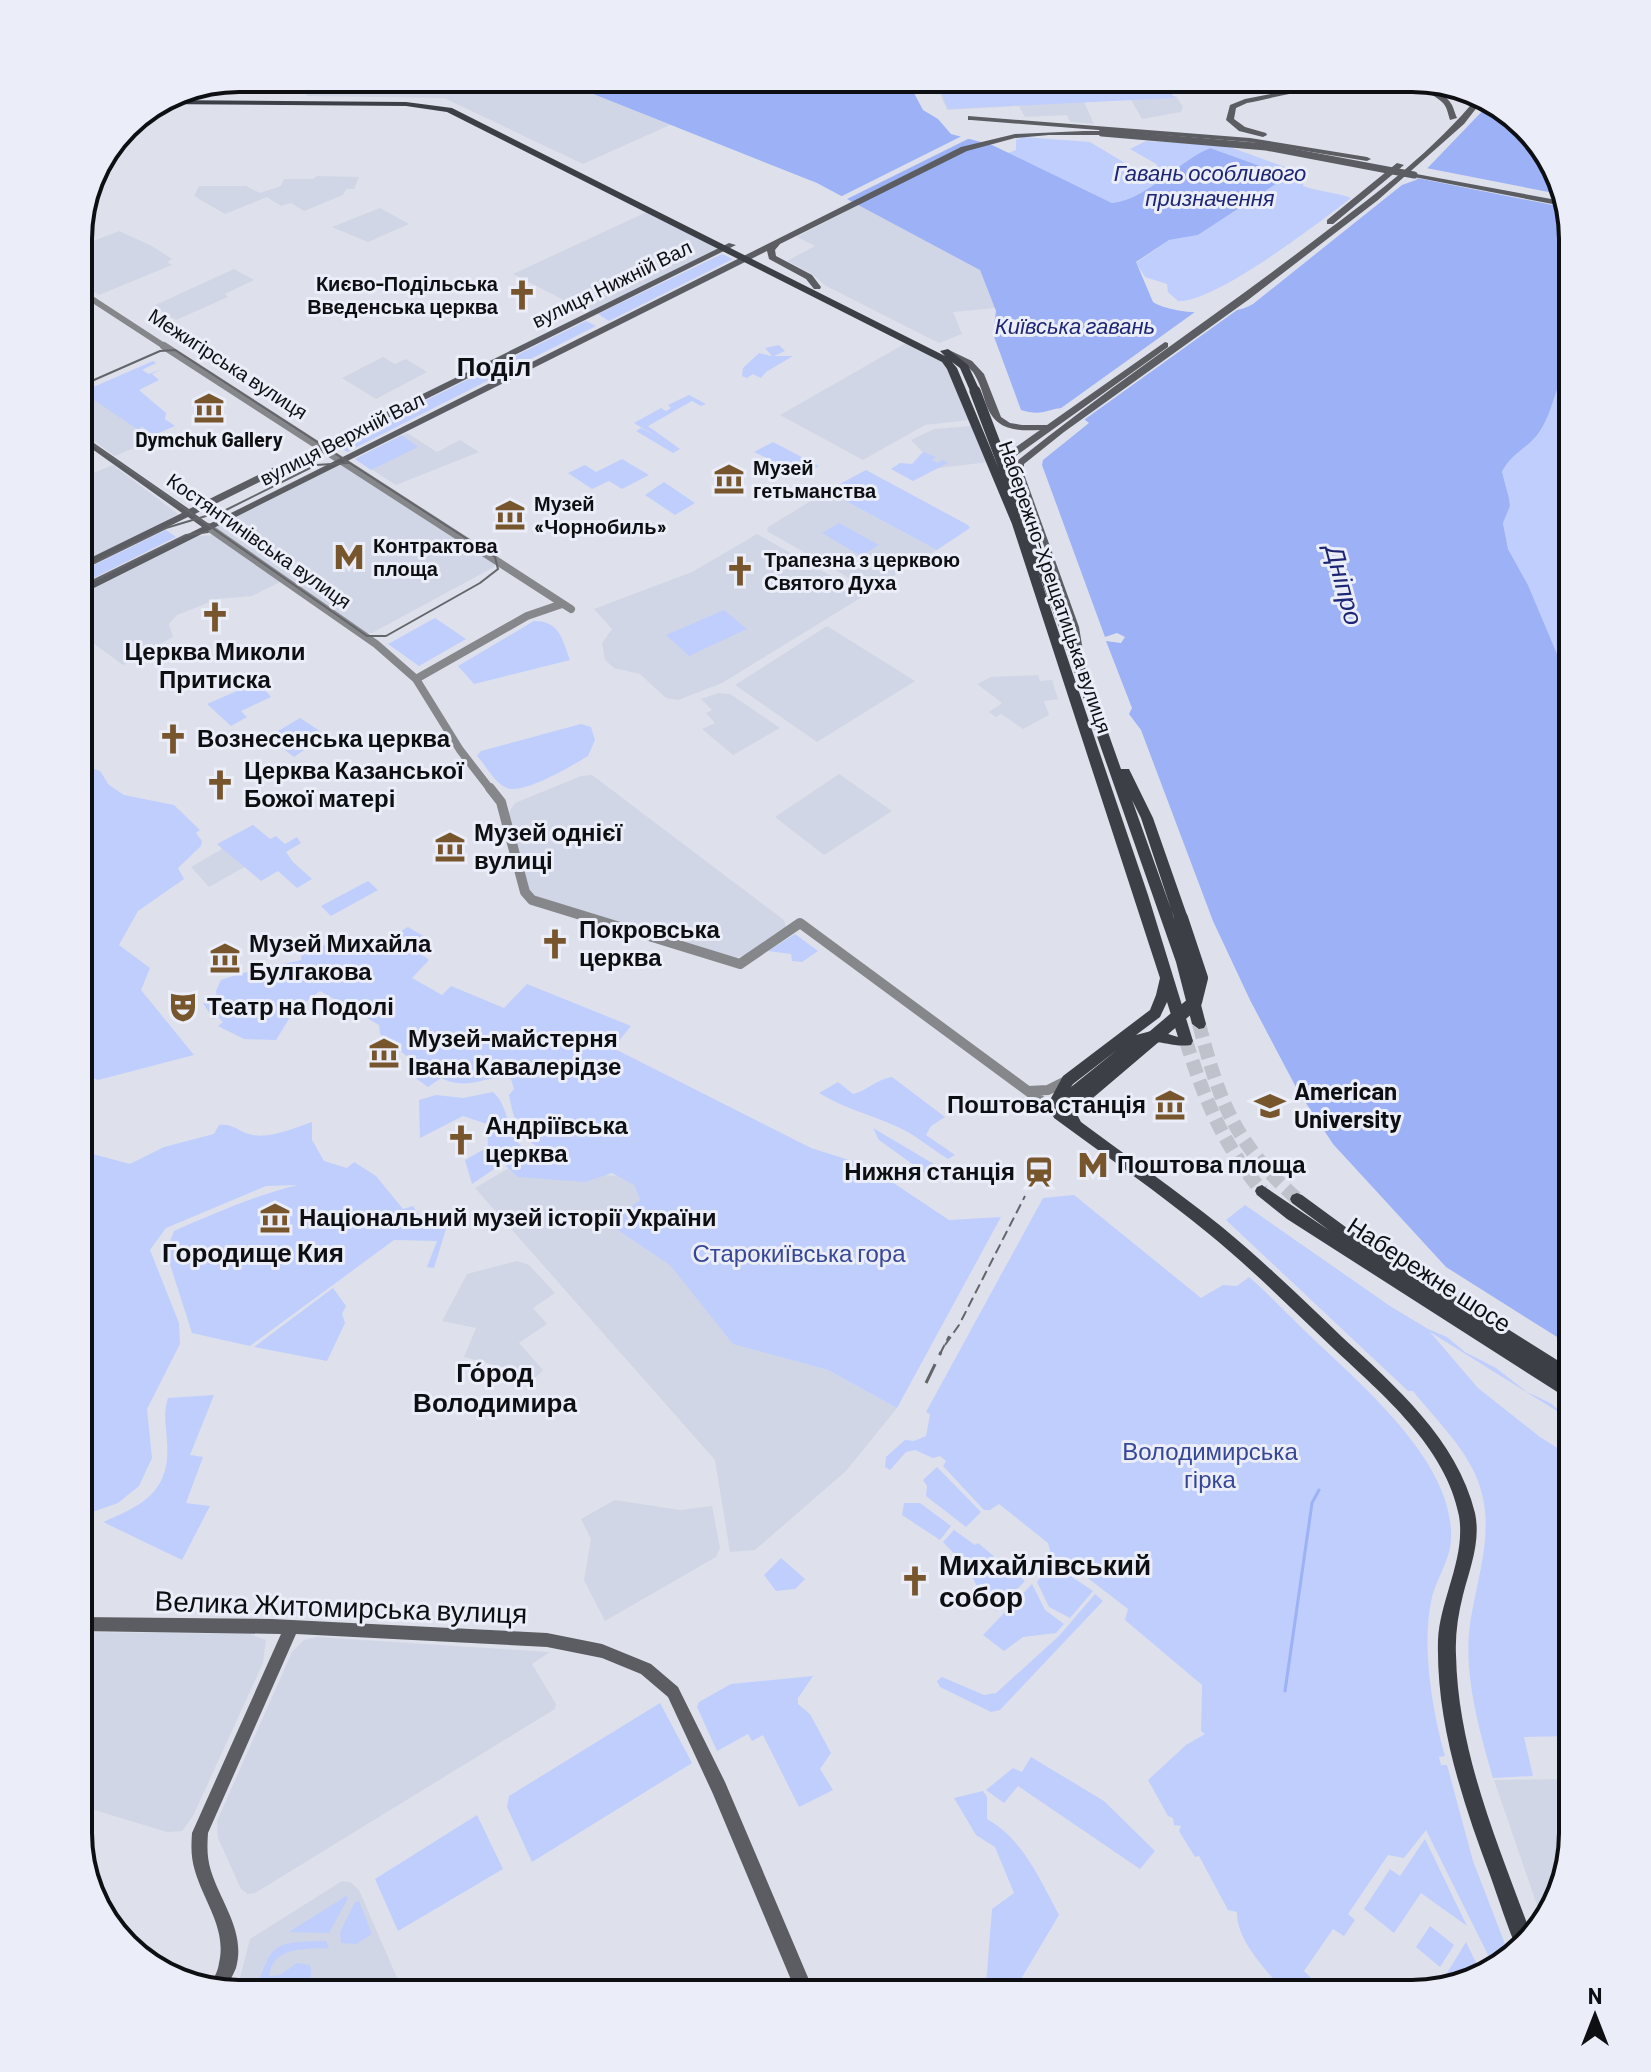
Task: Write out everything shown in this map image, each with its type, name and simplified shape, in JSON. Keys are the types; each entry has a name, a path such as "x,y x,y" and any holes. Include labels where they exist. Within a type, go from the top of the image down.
{"main road":[{"path":"1296,92 1245,101 1236,105 1230,113 1230,120 1250,132 1330,147 1367,159"},
{"path":"1424,92 1448,103 1453,118"},
{"path":"194,99 431,103 461,110 537,150"},
{"path":"186,102 434,107 462,116 537,150"},
{"path":"1241,296 1365,194 1453,118 1467,103"},
{"path":"999,477 1009,456 1241,296 1375,198 1461,122 1474,106"},
{"path":"1552,195 1290,145 1213,136 969,120 1266,147 1554,202"},
{"name":"вулиця Верхній Вал","path":"92,586 340,459 975,145 1027,134 1102,133"},
{"name":"Набережно-Хрещатицька вулиця","path":"537,150 749,257 945,360 952,368 999,477 1166,975 1181,1041 1155,1035 1140,1039 1073,1093 1067,1111 1079,1129"},
{"path":"778,242 771,250 772,257 809,277 817,287"},
{"name":"вулиця Нижній Вал","path":"92,561 729,247"},
{"name":"Набережно-Хрещатицька вулиця","path":"749,257 817,287 946,352 964,367 1104,733 1183,962 1199,1024"},
{"path":"946,352 972,365 995,415 1002,423 1023,428 1054,427"},
{"path":"1054,427 1023,459 1019,474 1074,627 1083,680"},
{"name":"Костянтинівська вулиця","path":"92,445 208,527"},
{"path":"1079,1129 1077,1107 1088,1093 1195,1002 1201,978 1147,818 1104,733"},
{"path":"1166,975 1163,995 1155,1013 1068,1080 1056,1105 1059,1114 1236,1248 1382,1385 1436,1449 1459,1490 1468,1530 1464,1564 1448,1632 1452,1707 1468,1779 1521,1932"},
{"name":"Набережне шосе","path":"1262,1191 1322,1235 1559,1386"},
{"name":"Набережне шосе","path":"1297,1199 1353,1239 1559,1370"},
{"name":"Велика Житомирська вулиця","path":"92,1624 292,1627 547,1640 602,1651 646,1669 673,1692 714,1777 800,1980"},
{"path":"222,1979 229,1966 231,1938 198,1856 200,1833 292,1627"}],"street":[{"name":"Межигірська вулиця","path":"92,299 560,606 527,616 416,679"},
{"name":"Костянтинівська вулиця","path":"208,527 376,644 416,679"},
{"path":"416,679 460,750 501,802 525,892 532,900 740,964 800,923 1059,1114"},
{"path":"1027,1091 1048,1090 1068,1080"}],"shaded area":[{"path":"308,92 588,92 670,125 583,164 444,98 306,96"},
{"path":"939,92 1167,92 1169,96 1176,96 1183,107 1181,112 1142,119 1130,98 1084,102 1094,124 1070,122 1067,115 1025,117 1019,106 947,110"},
{"path":"317,176 359,177 354,189 346,189 343,195 304,211 291,203 281,206 267,197 225,214 194,196 199,186 246,186 260,193 281,186 284,179 313,179"},
{"path":"858,205 979,268 995,308 953,312 962,334 939,343 826,286 812,274 787,261 815,246 797,237"},
{"path":"380,208 409,224 368,242 332,227"},
{"path":"649,211 717,249 589,313 513,274"},
{"path":"119,231 152,246 172,259 167,262 172,265 99,295 92,291 92,241"},
{"path":"234,269 254,280 225,294 228,297 176,320 153,306"},
{"path":"906,343 945,363 969,420 925,425 863,460 780,415"},
{"path":"383,357 395,364 406,359 427,372 376,399 342,378"},
{"path":"92,398 157,438 115,456 92,440"},
{"path":"971,426 989,462 938,468 911,440 934,429"},
{"path":"407,433 437,452 460,440 479,452 396,485 355,459"},
{"path":"342,463 495,564 494,567 372,633 365,633 215,527"},
{"path":"113,465 178,514 92,559 92,473"},
{"path":"827,491 937,550 870,590 767,531 768,527"},
{"path":"757,534 860,592 862,597 722,683 678,700 666,698 640,674 614,668 605,660 602,643 612,629 594,609 692,572"},
{"path":"215,535 282,581 252,596 218,599 177,615 169,624 173,637 123,665 92,642 92,588 198,536"},
{"path":"827,626 915,681 817,742 735,685"},
{"path":"1038,675 1040,681 1052,680 1058,699 1044,701 1049,715 1023,729 1001,714 996,717 989,712 1002,703 977,684 991,677"},
{"path":"718,693 730,694 780,728 733,755 702,729 715,723 706,713 712,710 701,699"},
{"path":"839,774 892,811 824,855 775,817"},
{"path":"592,775 784,920 786,927 736,958 542,901 529,891 509,814 511,809 515,803 581,776"},
{"path":"253,825 280,847 209,887 191,867 222,849 219,845"},
{"path":"511,1167 585,1182 603,1175 621,1176 634,1185 640,1200 773,1355 828,1370 897,1408 846,1471 755,1550 730,1552 715,1460 475,1188"},
{"path":"517,1261 529,1265 555,1293 533,1308 547,1324 519,1343 543,1370 528,1385 502,1367 464,1357 476,1328 442,1321 467,1274"},
{"path":"615,1500 680,1510 712,1506 720,1548 716,1557 605,1621 584,1580 591,1539 581,1519"},
{"path":"92,1632 250,1634 266,1640 263,1663 193,1816 182,1831 167,1832 92,1809"},
{"path":"316,1637 550,1652 532,1664 556,1704 555,1709 255,1893 248,1894 241,1889 218,1838 217,1821 292,1652 304,1640"},
{"path":"1559,1779 1556,1862 1538,1908 1494,1780"},
{"path":"342,1881 350,1882 359,1890 398,1980 239,1980 250,1939"}],"green space":[{"path":"941,92 1171,92 1174,98 948,109"},
{"path":"1023,137 1090,142 1140,172 1158,165 1130,149 1146,141 1224,145 1299,172 1304,180 1303,186 1351,198 1240,276 1194,298 1178,301 1168,292 1167,284 1145,277 1136,263 1169,240 1198,235 1287,176 1210,148 1150,188 1112,203 1008,153 1016,150 1016,140"},
{"path":"722,254 733,259 609,321 598,314"},
{"path":"586,321 596,326 503,373 493,367"},
{"path":"779,345 785,351 774,356 793,356 761,378 753,374 747,378 742,376 743,368 759,353 772,356 765,348"},
{"path":"153,361 156,363 142,370 149,374 162,369 152,374 159,380 139,390 166,413 165,419 175,426 154,435 142,427 137,429 92,399 92,388"},
{"path":"479,374 489,380 347,452 336,445"},
{"path":"1559,384 1559,659 1528,585 1508,549 1503,522 1510,506 1502,472 1540,431"},
{"path":"689,395 706,404 701,406 692,401 648,426 680,449 673,453 636,431 641,428 656,436 634,423 661,408 666,411 671,408 668,405"},
{"path":"402,435 418,447 371,470 355,459"},
{"path":"773,442 819,466 802,475 754,452"},
{"path":"923,452 936,457 932,460 937,463 943,460 948,463 913,481 891,469 900,463 912,464"},
{"path":"622,459 649,475 622,489 609,481 592,489 568,473 585,465 596,472"},
{"path":"866,470 970,528 937,550 827,491"},
{"path":"664,482 695,503 675,515 645,495"},
{"path":"839,523 879,545 861,556 822,533"},
{"path":"166,530 176,537 92,579 92,566"},
{"path":"724,610 747,629 689,656 666,635"},
{"path":"435,618 466,639 419,666 388,644"},
{"path":"534,621 555,628 570,660 474,684 458,666"},
{"path":"258,682 271,697 241,711 247,717 231,726 207,704"},
{"path":"300,718 326,735 294,757 268,737"},
{"path":"581,724 591,727 595,740 588,756 524,787 514,789 503,786 477,756 481,751"},
{"path":"92,768 100,771 109,785 124,795 174,805 200,830 196,833 202,841 201,846 178,868 184,879 138,911 119,945 150,968 141,990 194,1055 98,1080 92,1078"},
{"path":"253,825 270,839 276,836 285,844 297,837 301,843 286,852 312,879 297,888 278,871 261,881 217,844"},
{"path":"368,881 378,890 331,916 321,906"},
{"name":"Старокиївська гора","path":"408,927 425,937 414,949 429,960 412,978 442,995 451,986 504,1008 527,984 631,1026 613,1048 811,1148 868,1166 949,1220 1001,1217 897,1408 828,1370 733,1344 670,1265 609,1224 640,1200 634,1185 612,1173 585,1182 518,1177 506,1166 506,1161 472,1184 465,1160 488,1147 487,1124 463,1116 420,1138 419,1100 436,1095 463,1098 493,1092 504,1107 513,1135 526,1150 537,1155 542,1149 528,1140 515,1120 509,1095 514,1089 511,1079 504,1077 462,1083 441,1078 428,1087 406,1071 415,1063 380,1034 379,1025 320,991 294,1011 276,1040 244,1039 218,1026 223,1022 218,1017 213,1019 203,1003 217,998 216,991 221,980 301,960 302,949 366,938 380,944"},
{"path":"795,934 818,951 802,962 792,961 791,954 768,951"},
{"path":"892,1077 945,1117 931,1126 926,1135 955,1155 948,1159 890,1123 819,1093 838,1082 853,1094"},
{"path":"312,1122 312,1140 324,1161 347,1168 354,1162 376,1176 403,1209 413,1206 422,1220 449,1219 434,1268 427,1267 437,1241 394,1240 250,1346 192,1333 166,1252 174,1231 251,1199 298,1185 266,1186 166,1228 150,1250 179,1323 180,1344 147,1409 152,1458 139,1486 118,1503 92,1512 92,1154 130,1164 164,1147 214,1134 219,1125 264,1136"},
{"path":"873,1128 944,1170 933,1179 879,1140"},
{"name":"Володимирська гірка","path":"1074,1195 1201,1298 1223,1285 1237,1286 1249,1277 1374,1397 1398,1423 1437,1479 1448,1508 1451,1538 1429,1615 1428,1655 1432,1698 1445,1756 1439,1757 1441,1765 1447,1765 1473,1861 1506,1946 1494,1955 1489,1958 1426,1830 1404,1858 1388,1855 1348,1914 1355,1920 1344,1936 1333,1929 1304,1971 1313,1980 1274,1980 1248,1945 1238,1923 1237,1912 1228,1910 1199,1856 1195,1857 1179,1831 1181,1826 1174,1825 1173,1818 1168,1816 1148,1780 1186,1745 1205,1734 1201,1731 1202,1685 1125,1620 1128,1609 1067,1562 1052,1558 1048,1543 999,1504 984,1510 943,1466 946,1461 940,1456 933,1458 915,1450 906,1452 890,1470 885,1467 886,1457 905,1440 914,1441 926,1436 930,1414 926,1412 1043,1198"},
{"path":"1245,1205 1390,1306 1447,1337 1465,1352 1496,1368 1527,1392 1559,1410 1559,1412 1430,1332 1478,1388 1559,1449 1559,1736 1524,1737 1533,1776 1493,1778 1475,1706 1469,1669 1469,1633 1486,1524 1480,1487 1468,1461 1413,1391 1408,1391 1226,1220"},
{"path":"333,1288 346,1306 342,1314 345,1323 327,1361 254,1347"},
{"path":"214,1395 190,1455 203,1457 186,1503 210,1506 182,1560 103,1522 142,1502 159,1485 167,1458 165,1414 168,1398"},
{"path":"937,1467 981,1512 966,1527 926,1496 927,1486 923,1480"},
{"path":"904,1503 920,1503 951,1526 940,1540 902,1515"},
{"path":"954,1530 975,1545 978,1543 1014,1573 974,1563 966,1566 943,1542"},
{"path":"781,1558 805,1579 795,1589 776,1591 764,1575"},
{"path":"975,1567 1014,1578 1018,1575 1025,1581 996,1611 986,1605 969,1570"},
{"path":"1066,1573 1093,1591 1070,1618 1049,1607 1037,1582 1043,1574"},
{"path":"1032,1584 1045,1610 1064,1624 1056,1633 1023,1637 1004,1651 983,1635"},
{"path":"1095,1594 1103,1601 1000,1710 991,1712 940,1687 937,1681 942,1677 984,1695 996,1693 1059,1636"},
{"path":"813,1676 798,1698 798,1704 810,1714 831,1753 820,1769 833,1790 799,1807 763,1735 752,1741 748,1734 717,1751 697,1707 699,1702 731,1684"},
{"path":"660,1703 692,1763 532,1862 507,1807 509,1796"},
{"path":"1031,1757 1104,1801 1155,1851 1140,1869 1018,1786 1004,1803 986,1790 1013,1768 1022,1772"},
{"path":"983,1791 987,1797 987,1819 1000,1827 1021,1849 1059,1915 1020,1980 986,1980 992,1909 1014,1893 995,1847 976,1835 954,1798"},
{"path":"477,1815 503,1869 398,1931 375,1879"},
{"path":"1425,1839 1467,1926 1421,1893 1394,1933 1364,1909 1390,1869 1400,1876"},
{"path":"346,1896 348,1898 329,1933 289,1932"},
{"path":"359,1901 372,1934 356,1944 341,1943 340,1932 355,1902"},
{"path":"1430,1926 1454,1945 1440,1967 1416,1947"},
{"path":"326,1941 329,1948 283,1954 272,1966 269,1976 280,1975 297,1963 310,1965 310,1980 259,1980 270,1955 284,1945"},
{"path":"1466,1942 1477,1965 1450,1975 1447,1973"}],"water":[{"path":"588,92 913,92 923,110 938,119 951,134 992,145 1112,203 1150,188 1210,148 1288,176 1198,235 1169,240 1136,262 1153,302 1188,312 1218,313 1253,304 1402,185 1416,180 1483,110 1509,128 1534,157 1551,192 1558,220 1559,386 1540,431 1502,472 1510,506 1503,523 1508,549 1528,585 1559,659 1559,1338 1446,1267 1333,1144 1298,1091 1250,1000 1213,921 1141,730 1129,714 1132,708 1106,641 1121,643 1125,637 1117,633 1105,637 1042,465 1043,460 1089,423 1068,409 1041,412 1021,410 993,334 996,311 980,270 817,183"}],"pier":[{"path":"966,134 974,136 841,202 836,199"},
{"path":"1421,167 1551,192 1555,205 1412,177"},
{"path":"1244,305 1081,422 1066,411 1050,416 1202,307 1238,308"}],"waterway":[{"path":"1285,1691 1312,1503 1319,1490"}],"tunnel":[{"path":"1199,1024 1214,1077 1244,1140 1297,1199"},
{"path":"1186,1041 1216,1120 1236,1157 1262,1191"}],"tram line":[{"path":"92,381 160,351 175,350 495,557 498,569 480,583 386,636 367,636 199,518"},
{"path":"92,444 199,518"},
{"path":"199,518 226,510 316,465 348,463"},
{"path":"92,564 166,528 199,518"},
{"path":"92,581 186,535 208,532"}],"railway":[{"path":"945,1345 959,1325 1025,1196"},
{"path":"941,1352 949,1336"},
{"path":"926,1383 941,1352"}],"place":[{"name":"Києво-Подільська Введенська церква","path":"522,295"},
{"name":"Dymchuk Gallery","path":"209,408"},
{"name":"Музей гетьманства","path":"729,479"},
{"name":"Музей «Чорнобиль»","path":"510,515"},
{"name":"Контрактова площа","path":"349,557"},
{"name":"Трапезна з церквою Святого Духа","path":"740,571"},
{"name":"Церква Миколи Притиска","path":"215,617"},
{"name":"Вознесенська церква","path":"173,739"},
{"name":"Церква Казанської Божої матері","path":"220,785"},
{"name":"Музей однієї вулиці","path":"450,847"},
{"name":"Покровська церква","path":"555,944"},
{"name":"Музей Михайла Булгакова","path":"225,958"},
{"name":"Театр на Подолі","path":"183,1007"},
{"name":"Музей-майстерня Івана Кавалерідзе","path":"384,1053"},
{"name":"Поштова станція","path":"1170,1105"},
{"name":"American University","path":"1270,1106"},
{"name":"Андріївська церква","path":"461,1140"},
{"name":"Поштова площа","path":"1093,1165"},
{"name":"Нижня станція","path":"1039,1172"},
{"name":"Національний музей історії України","path":"275,1218"},
{"name":"Михайлівський собор","path":"915,1581"}],"district":[{"name":"Поділ","path":"494,367"},
{"name":"Городище Кия","path":"253,1253"},
{"name":"Го́род Володимира","path":"495,1388"}],"water label":[{"name":"Гавань особливого призначення","path":"1210,186"},
{"name":"Київська гавань","path":"1075,326"},
{"name":"Дніпро","path":"1344,585"}]}
